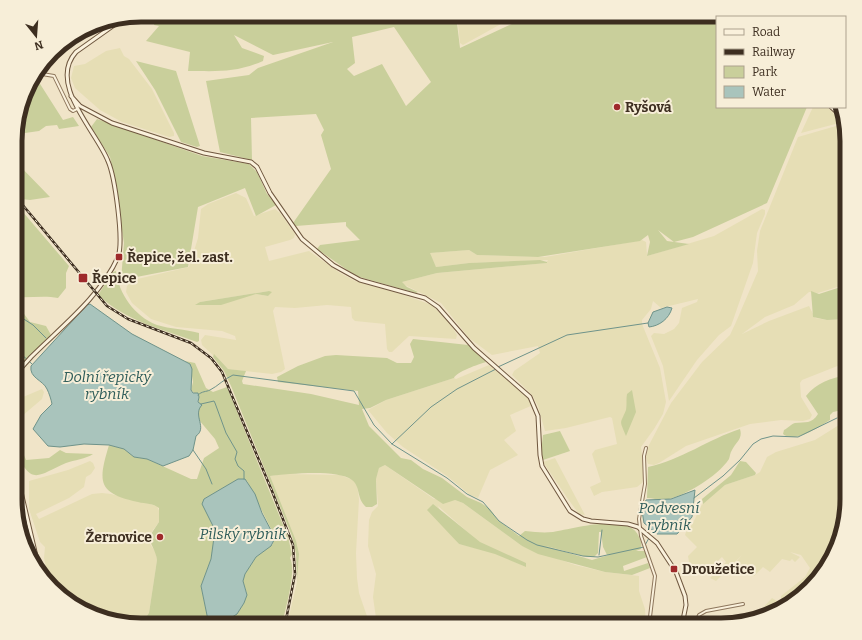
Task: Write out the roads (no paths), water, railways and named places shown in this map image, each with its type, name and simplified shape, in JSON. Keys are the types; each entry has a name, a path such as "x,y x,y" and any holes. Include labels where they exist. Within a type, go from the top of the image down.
{"street":[{"path":"22,367 98,289 118,256 121,239 109,162 77,109 71,96 67,72 72,56 115,25"},
{"path":"43,74 54,76 70,109 77,109 80,106"},
{"path":"71,96 80,106 112,123 204,153 241,159 254,164 261,172 270,193 302,239 333,265 350,275 425,298 438,307 474,348 525,392 534,404 538,416 542,466 570,511 583,519 628,524 640,528 657,543 678,576 685,596 686,605 683,618"},
{"path":"646,448 644,456 645,484 640,511 640,528 641,536 655,576 650,618"},
{"path":"22,491 36,555"},
{"path":"698,618 699,615 706,611 743,604"}],"water":[{"name":"Dolní řepický rybník","path":"90,304 132,334 190,364 192,369 191,390 193,393 198,393 198,402 202,405 199,409 201,429 196,436 193,450 189,456 163,466 147,459 134,457 124,449 109,445 84,444 60,447 48,446 33,429 41,415 52,404 47,389 34,376 31,366 87,305"},
{"path":"667,307 672,308 666,319 649,327 648,323 653,312"},
{"name":"Pilský rybník","path":"238,479 245,479 255,494 262,513 274,536 271,546 256,557 245,574 243,581 247,595 237,614 231,618 208,618 201,586 211,559 215,530 202,504 204,499"},
{"name":"Podvesní rybník","path":"695,490 692,517 677,534 657,534 644,523 642,511 646,500 671,499"}],"waterway":[{"path":"22,318 33,325 46,338"},
{"path":"498,367 567,335 648,323"},
{"path":"22,355 32,364"},
{"path":"392,444 431,407 457,389 496,369"},
{"path":"198,395 208,391 233,375 354,391 374,425 392,444 447,478 467,494 483,502 499,521 537,545 583,556 598,557 644,547 649,538"},
{"path":"201,404 214,401 226,433 237,452 235,459 238,466 244,471 244,479"},
{"path":"694,498 723,476 740,460 753,444 761,439 773,436 798,437 837,418"},
{"path":"193,450 206,469 212,484"},
{"path":"599,555 602,530"}],"railway":[{"path":"22,204 107,306 128,319 191,343 211,358 222,372 293,545 295,574 286,618"}],"place":[{"name":"Ryšová","path":"617,107"},
{"name":"Řepice, žel. zast.","path":"119,257"},
{"name":"Řepice","path":"83,278"},
{"name":"Žernovice","path":"160,537"},
{"name":"Droužetice","path":"674,569"}]}
